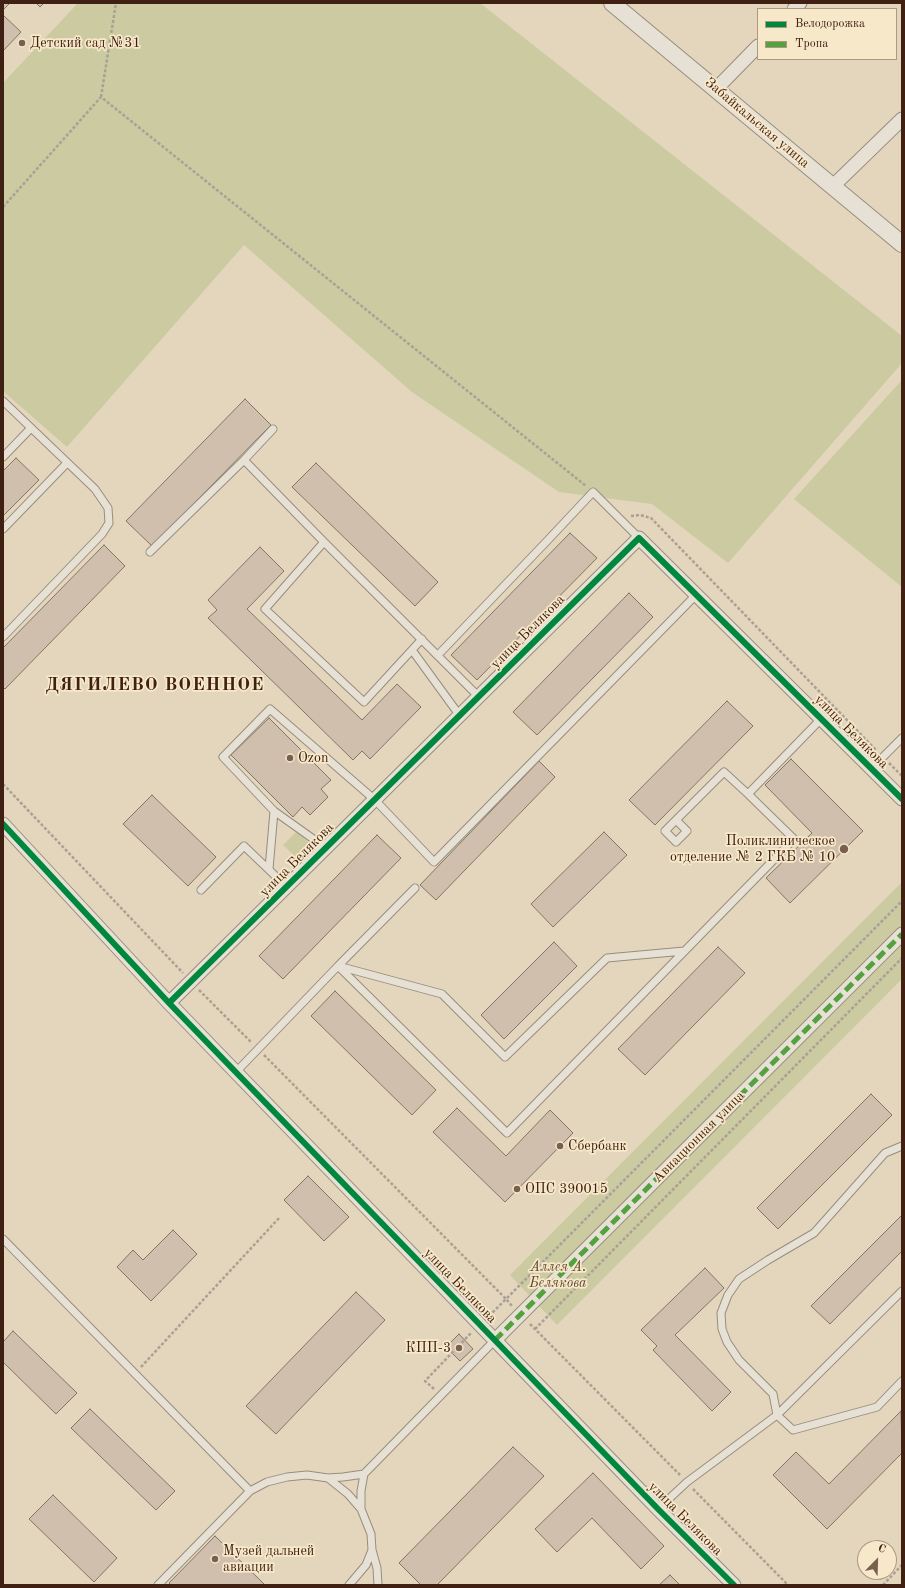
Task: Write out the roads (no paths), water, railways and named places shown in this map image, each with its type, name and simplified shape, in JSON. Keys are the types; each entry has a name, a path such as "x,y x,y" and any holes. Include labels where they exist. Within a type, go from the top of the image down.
{"street":[{"name":"Забайкальская улица","path":"612,3 902,244"},
{"path":"716,89 757,47"},
{"path":"833,186 902,119"},
{"name":"улица Белякова","path":"169,1003 640,538 902,799"},
{"name":"улица Белякова","path":"3,824 169,1003 658,1509 734,1585"},
{"name":"Авиационная улица","path":"495,1340 902,934"}],"lane":[{"path":"3,401 95,489 108,508 109,523 102,534 3,637"},
{"path":"3,457 31,428"},
{"path":"150,552 244,460 273,429"},
{"path":"244,460 479,697"},
{"path":"3,529 67,463"},
{"path":"438,655 593,492 640,538"},
{"path":"324,542 265,609 364,702 422,639"},
{"path":"326,848 274,811 223,756 270,709 375,800 434,862 696,595"},
{"path":"412,650 460,716"},
{"path":"748,794 821,719"},
{"path":"871,769 902,738"},
{"path":"338,966 507,1133 794,839 724,772 676,820"},
{"path":"269,869 274,811"},
{"path":"201,890 244,846 287,887"},
{"path":"236,1072 415,888"},
{"path":"338,966 442,994 505,1057 607,958 684,951"},
{"path":"902,1146 886,1154 814,1233 739,1279 728,1295 721,1313 722,1329 727,1342 739,1360 773,1394 777,1415 793,1430 877,1407 902,1381"},
{"path":"3,1239 250,1491"},
{"path":"658,1509 687,1482 777,1415 902,1291"},
{"path":"378,1585 377,1568 372,1550 370,1534 361,1509 361,1491 364,1474 495,1340"},
{"path":"158,1585 250,1491 267,1482 287,1477 307,1475 328,1478 364,1474"},
{"path":"328,1478 348,1494 361,1509"},
{"path":"349,1585 366,1565 372,1550"}],"place":[{"name":"Детский сад №31","path":"22,43"},
{"name":"Ozon","path":"290,758"},
{"name":"Поликлиническое отделение № 2 ГКБ № 10","path":"844,849"},
{"name":"Сбербанк","path":"560,1146"},
{"name":"ОПС 390015","path":"517,1189"},
{"name":"КПП-3","path":"459,1348"},
{"name":"Музей дальней авиации","path":"215,1559"}],"district":[{"name":"ДЯГИЛЕВО ВОЕННОЕ","path":"155,685"}],"park label":[{"name":"Аллея А. Белякова","path":"558,1276"}]}
